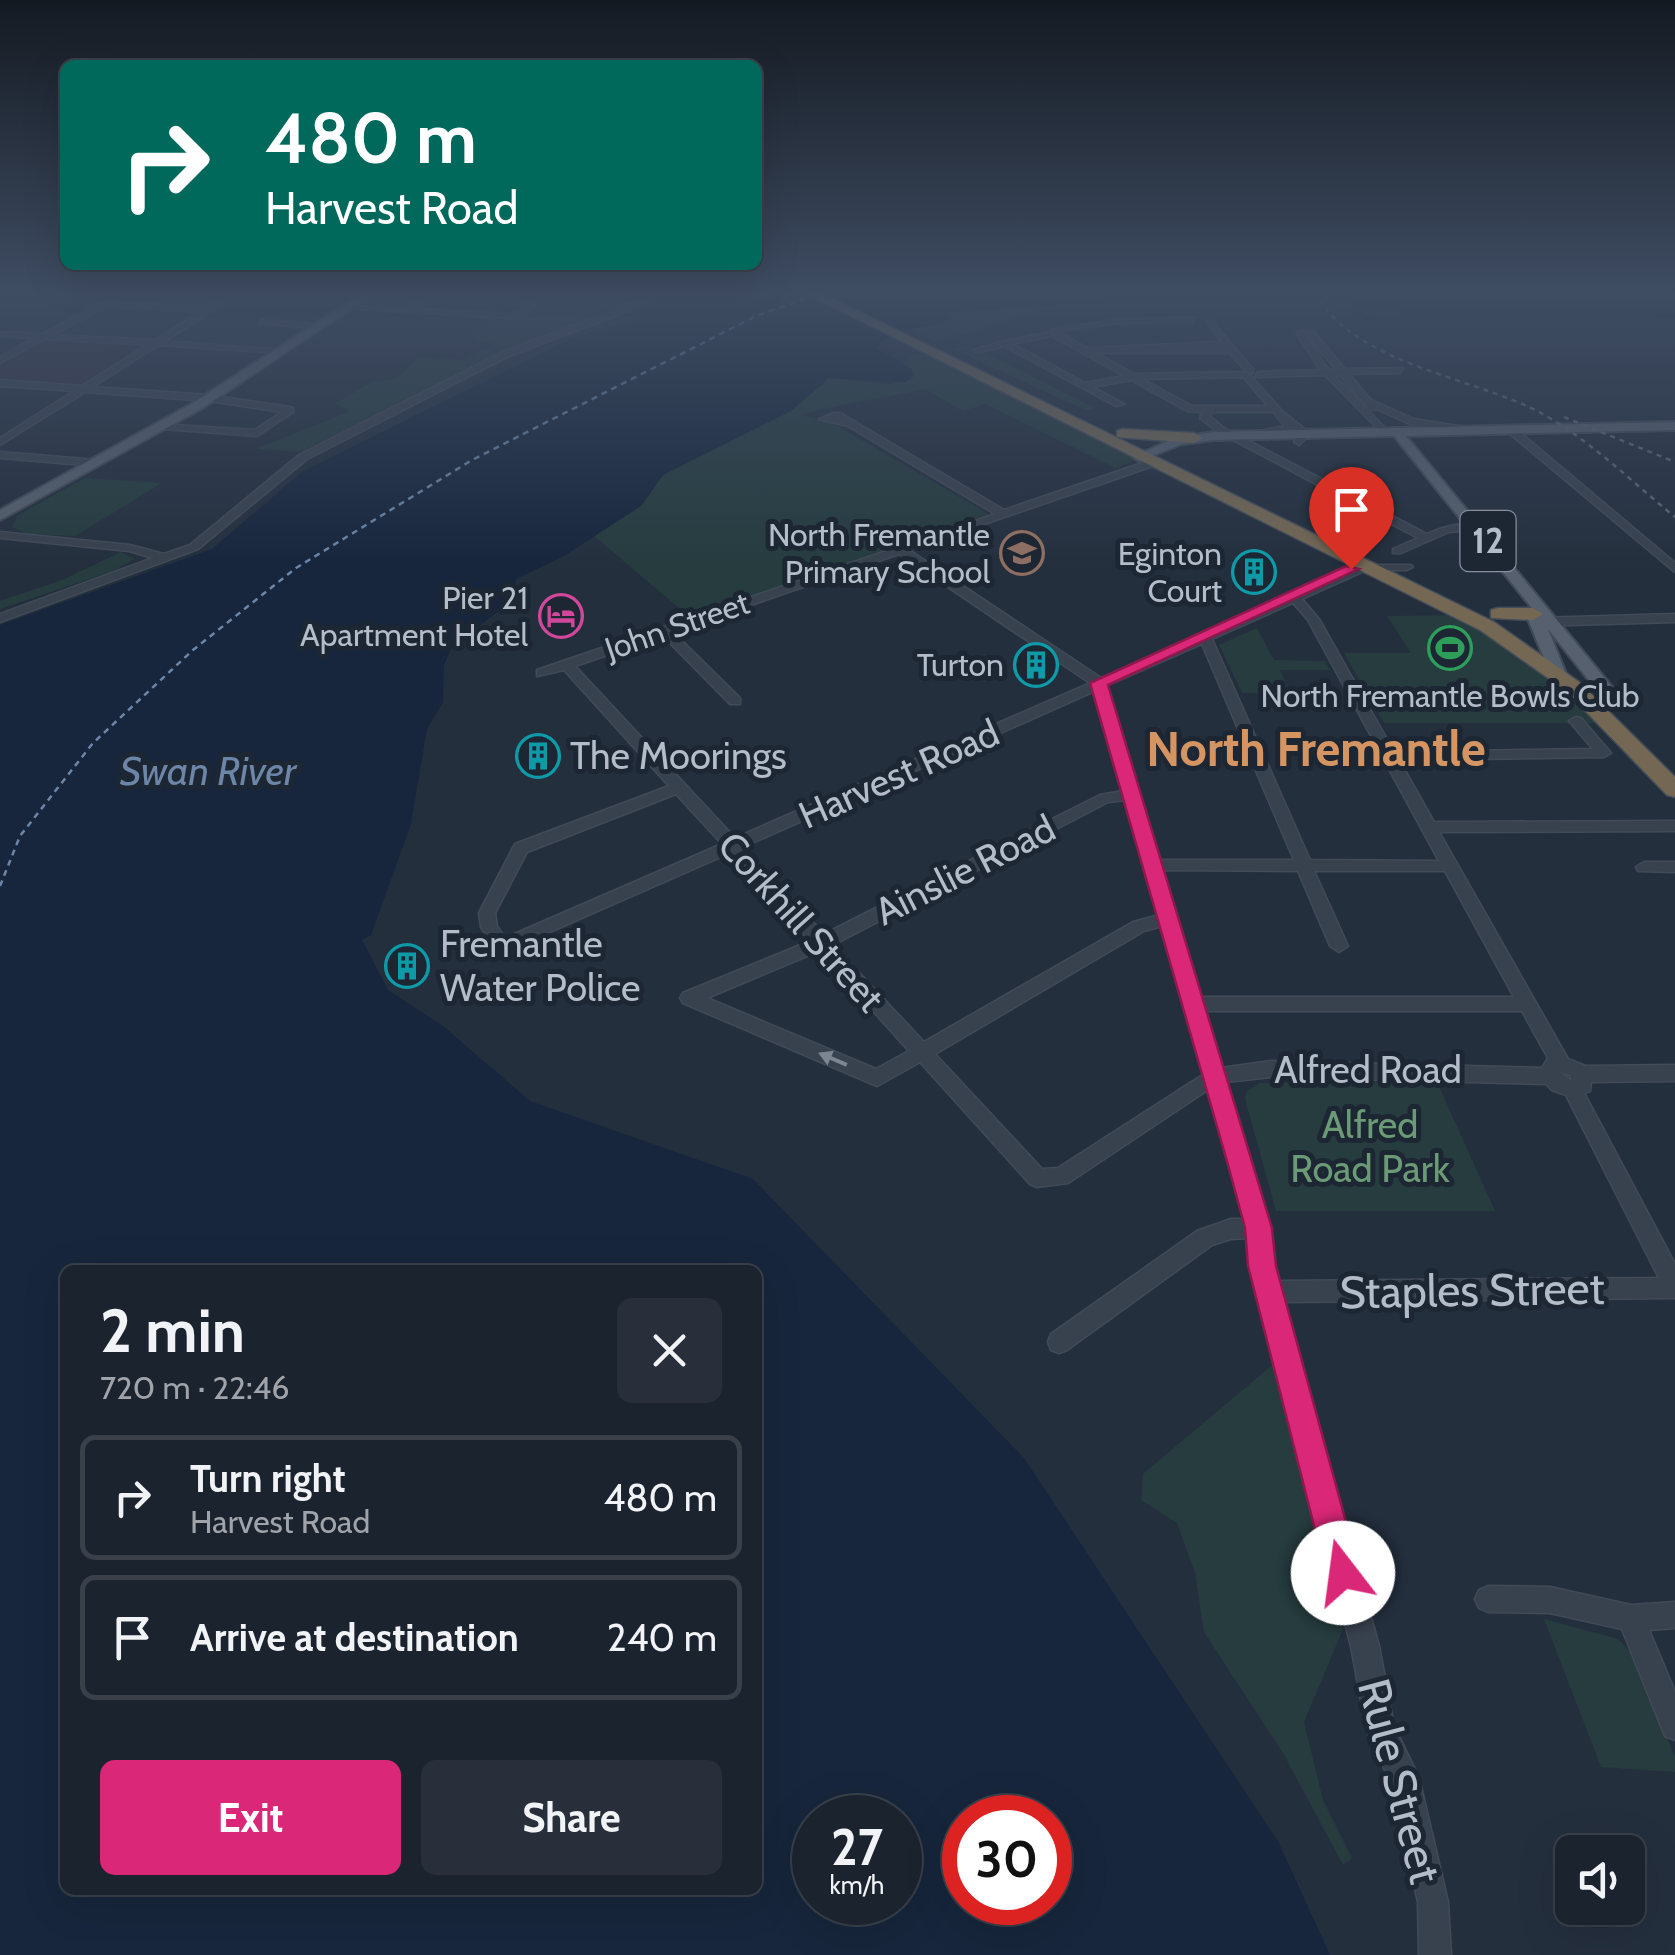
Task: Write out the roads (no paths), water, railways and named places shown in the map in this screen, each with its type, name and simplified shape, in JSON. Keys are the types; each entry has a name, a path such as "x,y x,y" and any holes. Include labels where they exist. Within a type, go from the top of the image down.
{"highway":[{"path":"1001,382 1151,459 1189,457 1367,566 1487,626 1559,676 1675,790"},
{"path":"1008,382 1122,434 1189,457 1360,545 1402,559 1498,614 1550,646 1616,703 1675,770"},
{"path":"1122,434 1151,459"},
{"path":"1498,614 1540,619"}],"main road":[{"path":"1,527 15,510 232,382"},
{"path":"1300,433 1394,436 1675,429"},
{"path":"1151,459 1189,457 1247,438 1300,433 1436,439 1516,433"},
{"path":"1189,457 1230,435 1247,438"},
{"name":"12","path":"1394,436 1474,527 1540,619 1616,703"},
{"name":"12","path":"1394,436 1474,527"},
{"name":"12","path":"1540,619 1559,676"}],"street":[{"path":"0,442 99,382"},
{"path":"0,616 163,557 219,525 274,474 313,446 444,382"},
{"path":"1077,382 1119,404"},
{"path":"1086,387 1111,382"},
{"path":"1141,382 1190,410 1281,412"},
{"path":"1254,382 1300,433"},
{"name":"12","path":"1340,382 1394,436"},
{"name":"12","path":"1343,382 1366,401 1394,436"},
{"path":"0,383 209,398 290,410 256,432 162,426"},
{"path":"1366,401 1424,425 1516,433 1675,569"},
{"path":"1210,411 1203,416 1230,435"},
{"path":"1247,438 1288,430 1291,427 1281,412"},
{"path":"848,423 1004,514"},
{"path":"1247,438 1426,538"},
{"path":"0,455 96,464"},
{"name":"John Street","path":"542,672 1004,514 1151,459"},
{"path":"1,527 163,557"},
{"name":"Harvest Road","path":"678,788 522,848 487,913 489,927 502,946 734,848 1367,566 1402,559 1426,538 1450,528 1474,527"},
{"path":"1360,545 1369,559 1367,566"},
{"path":"109,547 144,564"},
{"path":"901,550 1099,683"},
{"path":"1295,598 1312,619 1526,1004 1555,1069 1576,1081 1675,1073"},
{"path":"1540,619 1675,618"},
{"path":"664,631 735,701"},
{"path":"1205,638 1339,946"},
{"name":"Corkhill Street","path":"566,664 1037,1178"},
{"name":"Rule Street","path":"1099,683 1259,1228 1269,1292 1365,1646 1380,1729 1404,1778 1433,1902 1433,1945"},
{"path":"1387,756 1604,754 1576,720"},
{"name":"Ainslie Road","path":"920,1053 878,1078 689,998 822,944 1105,798 1131,795"},
{"path":"1428,827 1675,826"},
{"path":"1152,866 1448,866"},
{"path":"1644,868 1675,867"},
{"path":"920,1053 1140,926 1168,919"},
{"path":"1192,1004 1526,1004"},
{"name":"Alfred Road","path":"1037,1178 1060,1177 1214,1078 1271,1069 1555,1069"},
{"path":"1576,1081 1675,1287"},
{"path":"1059,1342 1205,1238 1231,1228 1259,1228"},
{"name":"Staples Street","path":"1269,1292 1675,1287"},
{"path":"1488,1598 1550,1600 1631,1618 1675,1615"},
{"path":"1631,1618 1675,1726"}],"water":[{"name":"Swan River","path":"483,382 824,382 791,411 663,475 641,506 564,556 516,579 513,600 452,647 444,665 443,702 427,729 411,824 371,935 362,940 388,990 443,1026 530,1101 753,1179 1024,1458 1278,1841 1330,1955 0,1955 0,625 212,549 303,471"}],"railway":[{"path":"1462,382 1513,400 1559,424 1675,517"},
{"path":"1564,417 1675,462"}],"place":[{"name":"North Fremantle Primary School","path":"1022,553"},
{"name":"Eginton Court","path":"1254,572"},
{"name":"Pier 21 Apartment Hotel","path":"561,616"},
{"name":"North Fremantle Bowls Club","path":"1450,648"},
{"name":"Turton","path":"1036,665"},
{"name":"The Moorings","path":"538,756"},
{"name":"Fremantle Water Police","path":"407,966"}],"district":[{"name":"North Fremantle","path":"1316,749"}],"park label":[{"name":"Alfred Road Park","path":"1370,1147"}]}
